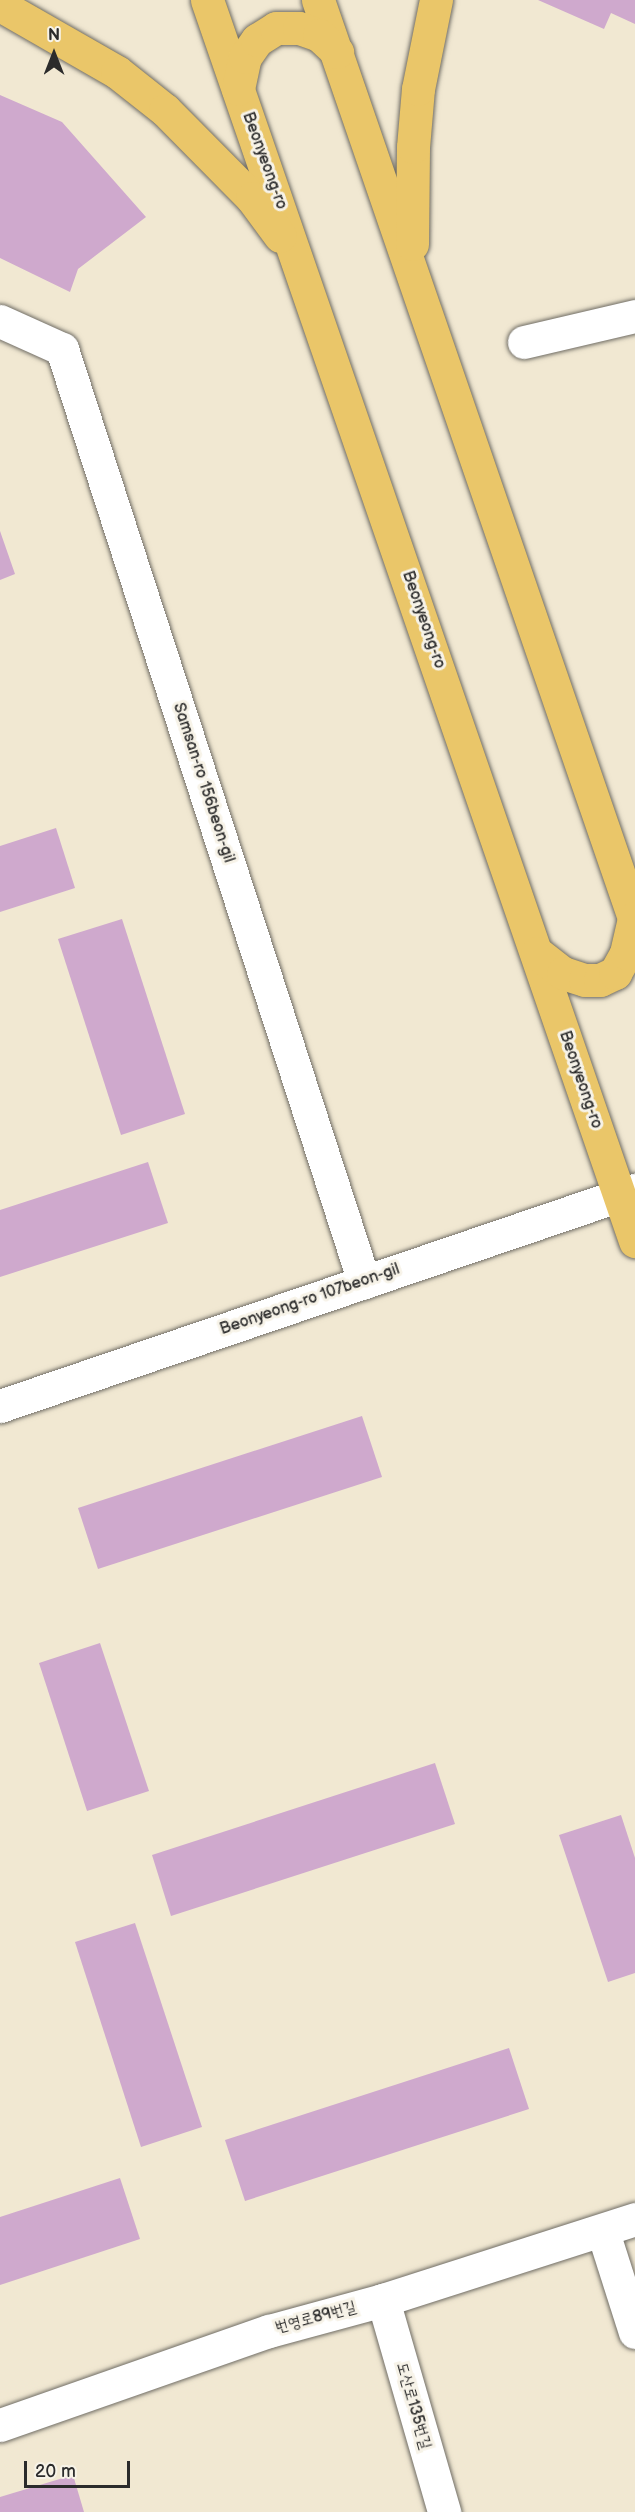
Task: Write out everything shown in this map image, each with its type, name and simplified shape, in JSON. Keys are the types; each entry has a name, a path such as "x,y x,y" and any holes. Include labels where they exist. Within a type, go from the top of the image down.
{"main road":[{"name":"Beonyeong-ro","path":"207,0 302,266 537,953 627,1193 635,1241"},
{"path":"318,0 634,920 615,973 600,980 585,980 563,973 537,953"},
{"path":"415,282 411,213 413,147 418,89 436,0"},
{"path":"0,5 108,66 165,110 252,198 302,266"},
{"path":"238,89 244,57 256,40 276,28 299,28 319,35 337,52"}],"street":[{"path":"524,342 635,316"},
{"name":"Samsan-ro 156beon-gil","path":"0,321 62,349 364,1282"},
{"name":"Beonyeong-ro 107beon-gil","path":"0,1406 627,1193"},
{"name":"번영로89번길","path":"0,2425 270,2331 383,2300 603,2232 635,2219"},
{"path":"603,2232 635,2332"},
{"name":"도산로135번길","path":"383,2300 444,2512"}],"building":[{"path":"538,0 635,0 635,24 611,13 604,29"},
{"path":"0,95 62,122 146,217 78,269 70,292 0,258"},
{"path":"0,531 15,574 0,580"},
{"path":"56,828 75,888 0,912 0,846"},
{"path":"122,919 185,1114 121,1135 58,939"},
{"path":"148,1162 168,1223 0,1277 0,1210"},
{"path":"362,1416 382,1477 98,1569 78,1508"},
{"path":"100,1643 149,1791 87,1811 39,1663"},
{"path":"435,1763 455,1824 171,1916 152,1855"},
{"path":"621,1815 635,1858 635,1973 608,1982 559,1835"},
{"path":"135,1923 202,2127 141,2147 75,1942"},
{"path":"509,2048 529,2109 245,2201 225,2140"},
{"path":"120,2178 140,2239 0,2285 0,2217"},
{"path":"73,2475 84,2512 0,2512 0,2497"}]}
